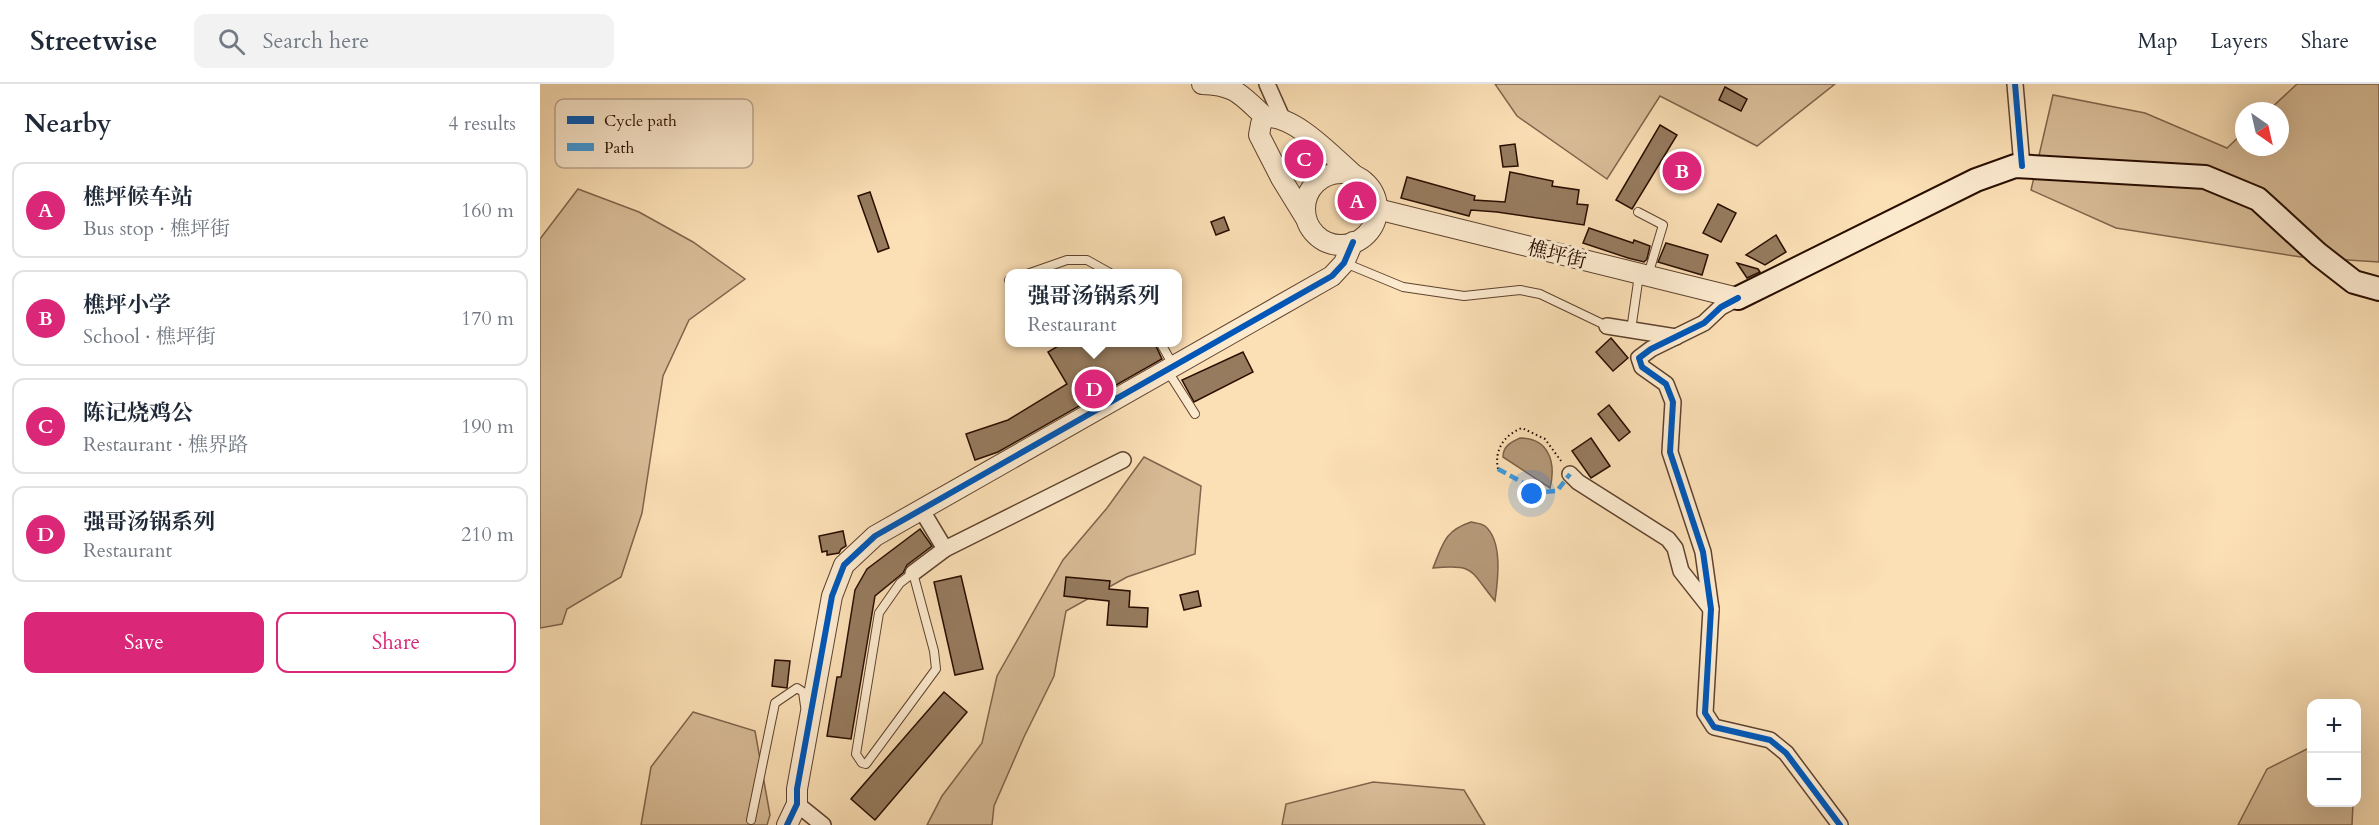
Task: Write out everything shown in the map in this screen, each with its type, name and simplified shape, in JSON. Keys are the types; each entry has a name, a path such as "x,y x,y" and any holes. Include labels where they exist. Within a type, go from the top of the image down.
{"main road":[{"path":"1738,298 1976,180 2015,166 2205,177 2258,199 2318,254 2354,282 2379,289"}],"street":[{"path":"1202,84 1222,85 1238,92 1274,119 1295,125 1368,185 1376,201 1377,209 1367,233 1353,242 1335,244 1320,238 1313,232 1259,135 1261,124 1274,119"},
{"path":"1267,84 1274,119"},
{"path":"2015,84 2022,166"},
{"path":"1305,217 1306,200 1314,184 1337,173 1354,175"},
{"name":"樵坪街","path":"1377,209 1738,298"},
{"path":"787,825 797,804 797,789 832,596 844,565 874,536 1332,276 1344,263 1353,242"},
{"path":"1738,298 1721,307 1704,323 1651,349 1639,358 1642,367 1666,384 1673,402 1670,452 1703,552 1711,609 1705,713 1713,727 1770,740 1786,753 1840,825"},
{"path":"1607,326 1676,337"},
{"path":"913,573 945,549 1123,460"},
{"path":"1570,474 1578,482 1668,539 1675,548 1681,571 1711,609"},
{"path":"921,509 945,549"},
{"path":"797,804 823,825"}],"lane":[{"path":"1631,330 1644,275 1663,225 1638,212"},
{"path":"1040,269 1067,260 1087,260 1104,269"},
{"path":"1344,263 1413,288 1464,296 1520,290 1540,294 1607,326"},
{"path":"1162,347 1170,367 1196,414"},
{"path":"913,573 934,651 936,669 866,765 856,754 879,613 900,583 913,573"},
{"path":"751,820 776,703 797,688 803,692 808,728"}],"path":[{"path":"1498,470 1496,458 1504,438 1522,428 1545,439 1570,474"}],"shaded area":[{"path":"1495,84 1835,84 1757,146 1660,96 1607,179 1517,116"},
{"path":"2297,84 2379,84 2379,262 2301,257 2116,228 2031,190 2053,95 2145,113 2227,148 2235,140 2235,156 2289,156 2289,102 2278,102"},
{"path":"578,189 639,212 693,242 745,279 689,320 663,376 642,513 621,577 567,609 562,624 540,628 540,239"},
{"path":"1520,438 1538,442 1544,447 1551,462 1550,488 1503,457 1506,447"},
{"path":"1144,457 1201,486 1195,554 1127,577 1066,611 1054,676 994,806 992,825 927,825 942,796 982,743 997,676 1063,560 1107,508"},
{"path":"1471,522 1485,526 1495,541 1498,561 1495,601 1470,571 1457,567 1433,568 1442,545 1450,534"},
{"path":"693,712 755,731 770,815 767,825 641,825 651,767"},
{"path":"2307,749 2307,807 2353,807 2352,825 2238,825 2267,769"},
{"path":"1373,782 1464,790 1485,825 1282,825 1286,804"}],"building":[{"path":"1725,87 1747,99 1741,111 1719,100"},
{"path":"1660,125 1677,135 1632,209 1616,200"},
{"path":"1515,144 1518,166 1503,167 1500,146"},
{"path":"1301,145 1314,155 1320,165 1302,176 1288,154"},
{"path":"1510,172 1553,181 1552,186 1579,190 1577,204 1588,205 1584,225 1497,212 1471,210 1469,216 1401,198 1407,177 1475,196 1474,200 1505,202"},
{"path":"870,192 889,248 878,252 858,196"},
{"path":"1718,204 1736,213 1721,242 1703,233"},
{"path":"1224,217 1229,230 1216,235 1211,222"},
{"path":"1589,228 1633,243 1634,240 1650,246 1647,259 1644,262 1628,258 1583,243"},
{"path":"1776,235 1786,252 1765,265 1746,255"},
{"path":"1666,243 1708,255 1702,275 1658,262"},
{"path":"1737,263 1758,269 1760,272 1747,278"},
{"path":"1611,338 1628,358 1613,371 1596,352"},
{"path":"1056,347 1156,347 1162,359 998,452 975,460 966,434 1008,420 1067,384 1048,352"},
{"path":"1243,352 1253,372 1194,402 1182,380"},
{"path":"1609,405 1630,432 1619,441 1598,414"},
{"path":"1591,438 1610,466 1591,478 1572,451"},
{"path":"920,529 932,546 907,565 903,573 875,596 851,739 827,736 837,677 841,677 855,590 867,569"},
{"path":"843,531 846,546 839,553 827,555 827,551 822,552 819,536"},
{"path":"961,576 983,669 955,675 934,582"},
{"path":"1066,577 1110,581 1109,589 1130,591 1129,607 1148,608 1147,627 1107,625 1109,601 1064,596"},
{"path":"1198,591 1201,606 1184,610 1180,595"},
{"path":"775,660 790,661 787,688 772,686"},
{"path":"944,692 967,712 875,820 851,799"}],"marked path":[{"path":"1498,469 1540,492 1557,491 1570,474"}],"cycle path":[{"path":"2015,84 2022,166"},
{"path":"787,825 797,804 797,789 832,596 844,565 875,536 1332,276 1344,263 1353,242"},
{"path":"1738,298 1721,307 1704,323 1651,349 1639,358 1642,367 1666,384 1673,402 1670,452 1703,552 1711,609 1705,713 1714,727 1770,740 1786,753 1840,825"}],"place":[{"name":"陈记烧鸡公","path":"1304,159"},
{"name":"樵坪小学","path":"1682,171"},
{"name":"樵坪候车站","path":"1357,201"},
{"name":"强哥汤锅系列","path":"1094,389"}]}
